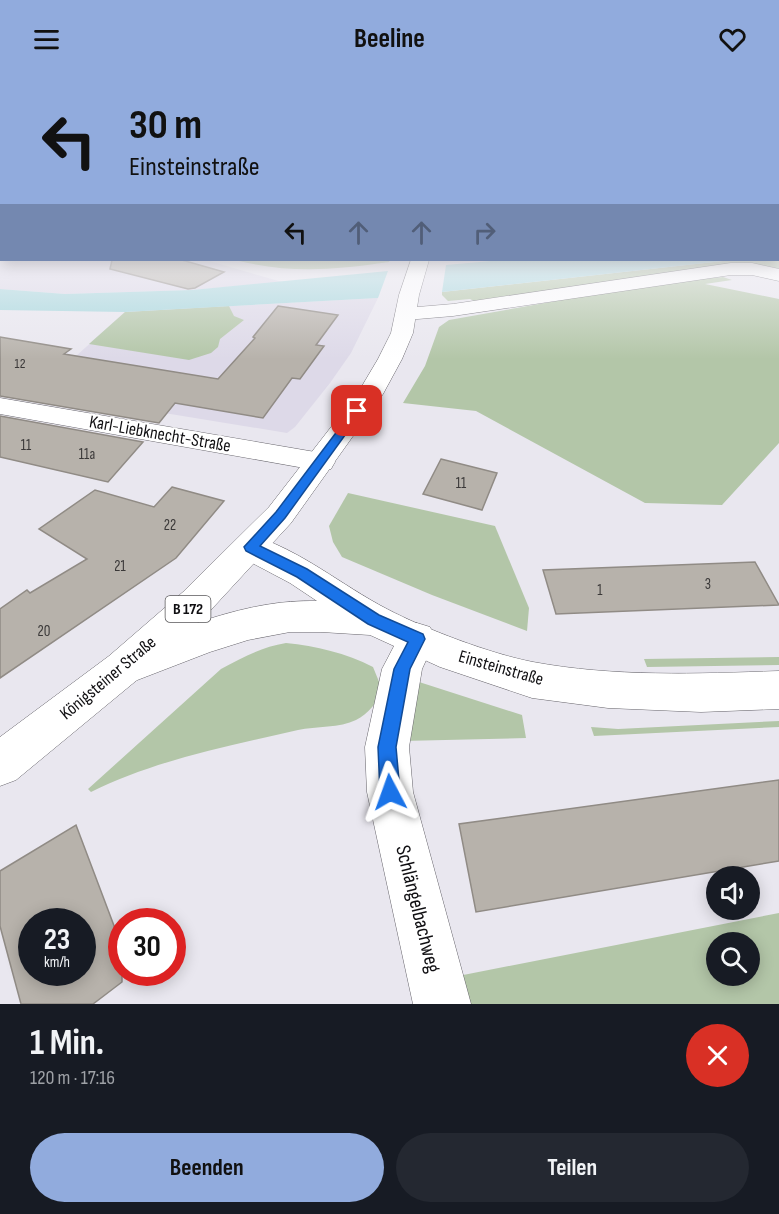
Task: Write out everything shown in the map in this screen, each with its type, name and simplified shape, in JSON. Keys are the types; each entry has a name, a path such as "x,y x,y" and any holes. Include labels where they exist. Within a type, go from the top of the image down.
{"main road":[{"name":"Königsteiner Straße","path":"0,764 123,668 196,602 280,515 370,394 385,368 402,333 417,272"},
{"path":"408,305 702,272"},
{"name":"Karl-Liebknecht-Straße","path":"0,406 321,462"},
{"name":"Einsteinstraße","path":"251,547 302,573 374,620 454,655 532,680 643,691 701,693 779,690"},
{"path":"123,668 203,637 279,618 294,616 374,620"},
{"name":"Schlängelbachweg","path":"417,639 402,669 387,747 390,792 442,1004"}],"shaded area":[{"path":"0,272 248,272 282,282 192,290 65,294 0,289"},
{"path":"378,298 351,353 295,427 287,433 36,392 125,312"}],"green space":[{"path":"621,272 710,272 476,302 470,299 448,301 442,292"},
{"path":"723,277 732,280 705,284 779,299 779,443 722,505 645,503 476,411 403,403 425,366 439,327 449,320 652,284"},
{"path":"229,306 234,316 244,320 220,339 218,347 211,353 189,360 89,344 125,312"},
{"path":"348,493 495,526 529,608 527,631 432,595 342,557 333,542 329,526"},
{"path":"286,643 331,651 373,667 382,689 375,703 365,714 350,723 298,730 219,748 141,771 91,792 88,789 221,669 261,650"},
{"path":"779,657 779,665 647,667 644,659"},
{"path":"416,681 522,715 526,738 402,741"},
{"path":"779,721 779,727 594,736 591,727 618,729"},
{"path":"779,913 779,1004 456,1004 448,978 743,920 760,920 760,917"}],"water":[{"path":"388,272 378,298 125,312 0,310 0,289 65,294 192,290"},
{"path":"445,272 621,272 442,292"}],"building":[{"path":"123,272 224,272 195,288 188,289"},
{"path":"278,306 338,315 316,345 324,346 300,379 292,378 263,418 175,403 159,423 0,396 0,337 71,349 64,354 218,379 255,338 253,337"},
{"path":"0,416 143,442 108,482 0,457"},
{"path":"441,459 497,473 482,510 423,494"},
{"path":"172,487 224,501 176,558 0,678 0,609 27,590 30,593 87,559 39,529 95,490 154,507"},
{"path":"755,562 779,605 556,614 543,570"},
{"path":"779,780 779,861 749,866 706,866 706,873 476,912 459,824"},
{"path":"76,825 108,910 108,986 117,986 93,1004 21,1004 0,926 0,871"}],"route":[{"path":"357,411 280,515 251,547 302,573 374,620 417,639 402,669 387,747 390,792"}]}
